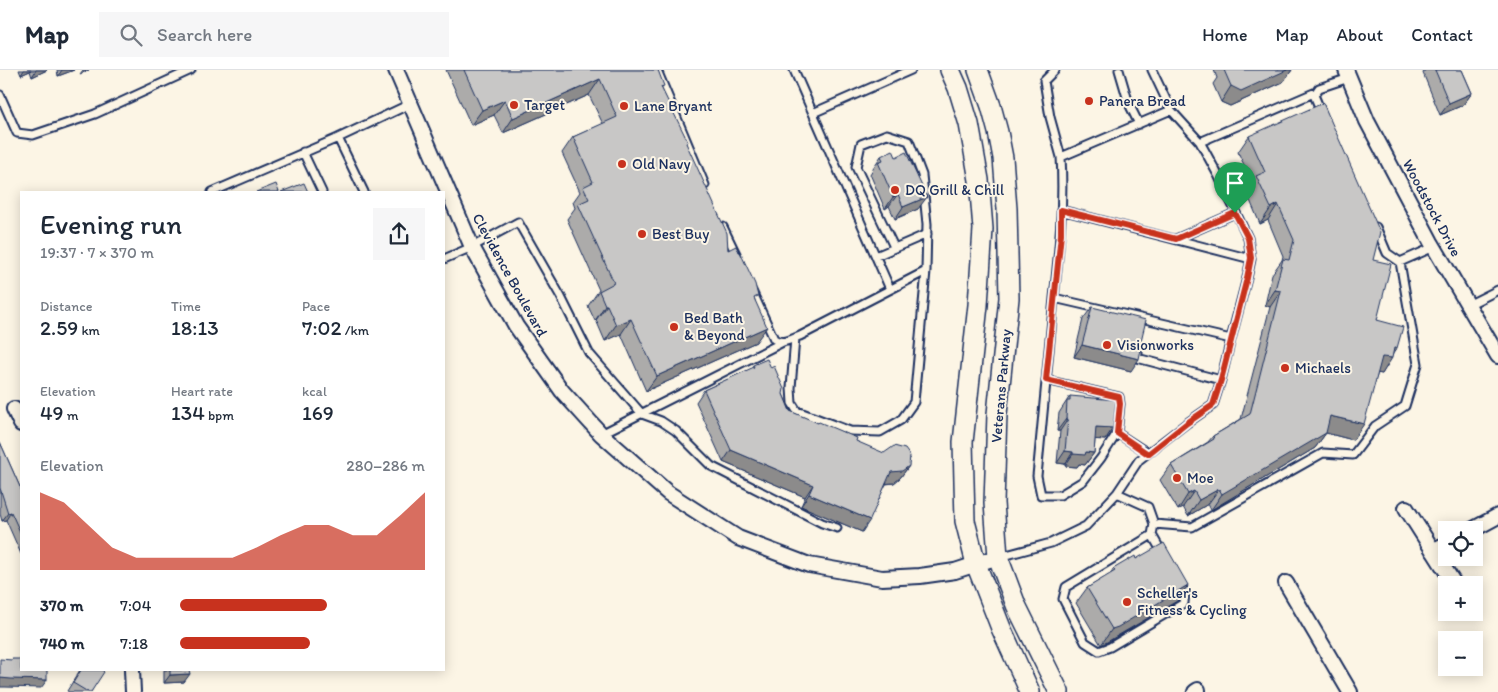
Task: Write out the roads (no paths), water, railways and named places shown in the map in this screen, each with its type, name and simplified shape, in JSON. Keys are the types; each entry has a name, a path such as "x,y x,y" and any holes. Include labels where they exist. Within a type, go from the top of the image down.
{"main road":[{"name":"Veterans Parkway","path":"950,70 958,88 971,133 979,180 982,229 978,305 963,442 965,521 976,564 1001,628 1030,692"},
{"name":"Veterans Parkway","path":"978,70 998,132 1003,158 1007,209 1009,298 997,414 994,503 998,557 1016,604 1059,692"}],"street":[{"name":"Clevidence Boulevard","path":"396,70 472,247 516,326 562,391 601,434 668,493 738,538 809,565 882,578 920,576 955,571 998,557"},
{"name":"Woodstock Drive","path":"1348,74 1367,121 1434,247 1498,356"},
{"path":"14,409 20,422"},
{"path":"1406,508 1448,576"},
{"path":"1483,524 1498,516"},
{"path":"1433,551 1438,548"},
{"path":"1286,583 1350,692"},
{"path":"132,671 133,692"}],"lane":[{"path":"0,95 17,133 33,135 95,114 191,70"},
{"path":"657,70 706,188"},
{"path":"794,70 890,289"},
{"path":"813,113 911,70"},
{"path":"1046,380 1119,397 1120,404 1117,433 1101,458 1083,481 1060,495 1042,495 1038,476 1046,380 1061,234 1061,157 1050,117 1044,81 1056,70"},
{"path":"1119,70 1129,104 1139,124"},
{"path":"998,557 1051,543 1086,526 1117,493 1139,460 1213,405 1221,380 1251,258 1248,238 1200,142 1171,110 1152,70"},
{"path":"1200,142 1316,92 1319,88 1348,74"},
{"path":"1316,92 1314,95 1324,119"},
{"path":"214,191 338,138 410,104"},
{"path":"1061,157 1171,110"},
{"path":"795,338 791,388 792,403 796,411 850,432 880,432 901,420 914,402 926,271 927,234 922,175 910,142 887,134 862,144 856,167 894,247"},
{"path":"338,138 364,191"},
{"path":"303,152 322,191"},
{"path":"1061,210 1251,258"},
{"path":"1176,239 1235,213"},
{"path":"719,218 741,264"},
{"path":"1154,524 1192,527 1324,453 1353,455 1375,426 1405,406 1418,364 1400,262 1387,253 1373,219"},
{"path":"445,259 472,247 518,222 561,297 589,352 642,414 661,421 676,431 711,466 822,524 836,528"},
{"path":"876,256 927,234"},
{"path":"1400,262 1434,247"},
{"path":"601,434 926,271"},
{"path":"750,286 774,339 783,342"},
{"path":"1468,305 1498,290"},
{"path":"1054,298 1231,339"},
{"path":"1144,329 1147,319"},
{"path":"1139,348 1137,358 1221,380"},
{"path":"1117,433 1148,454"},
{"path":"1117,493 1148,507 1154,524 1152,535 1166,560"},
{"path":"1152,535 1066,587 1063,599 1085,642 1098,651 1110,647 1184,603 1185,592 1175,576"}],"place":[{"name":"Panera Bread","path":"1089,101"},
{"name":"Target","path":"514,105"},
{"name":"Lane Bryant","path":"624,106"},
{"name":"Old Navy","path":"622,164"},
{"name":"DQ Grill & Chill","path":"895,190"},
{"name":"Best Buy","path":"642,234"},
{"name":"Bed Bath & Beyond","path":"674,327"},
{"name":"Visionworks","path":"1107,345"},
{"name":"Michaels","path":"1285,368"},
{"name":"Moe","path":"1177,478"},
{"name":"Scheller's Fitness & Cycling","path":"1127,602"}]}
